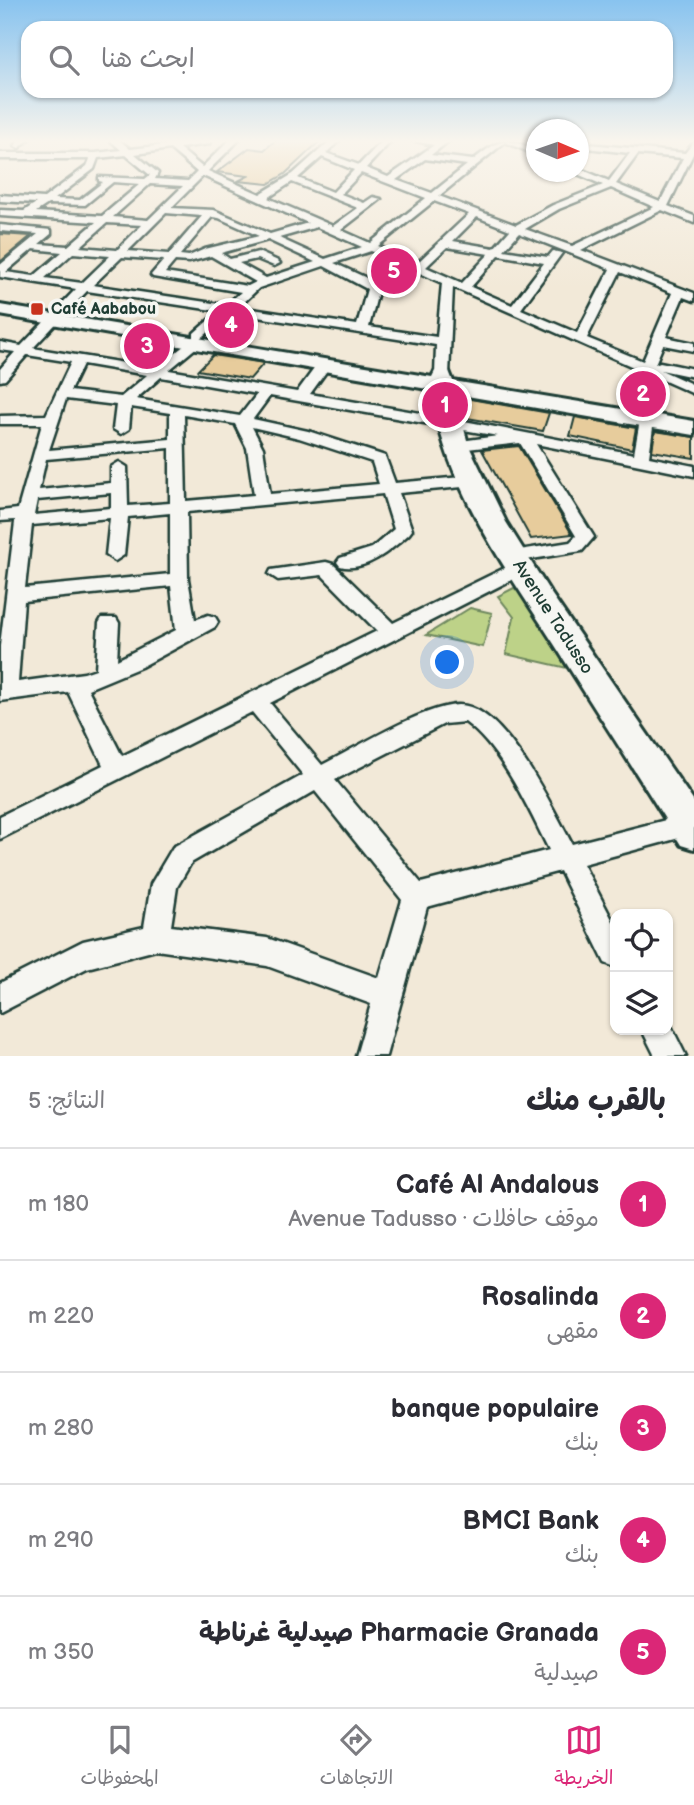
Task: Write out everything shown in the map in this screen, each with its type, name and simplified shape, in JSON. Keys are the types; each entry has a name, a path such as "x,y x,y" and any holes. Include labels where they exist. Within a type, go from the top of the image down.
{"main road":[{"path":"0,303 56,316"},
{"path":"0,310 56,316 442,380 694,428"},
{"path":"196,339 324,365 694,417"},
{"name":"Avenue Tadusso","path":"442,380 454,434 473,481 517,562 691,829"}],"street":[{"path":"0,226 62,189"},
{"path":"0,198 82,204 100,189"},
{"path":"36,280 138,189"},
{"path":"0,377 56,316 187,189"},
{"path":"238,189 644,364 694,390"},
{"path":"259,199 275,189"},
{"path":"319,189 365,207"},
{"path":"334,195 340,189"},
{"path":"418,189 694,297"},
{"path":"121,429 124,402 248,290 264,282 371,247 440,189"},
{"path":"464,287 517,229 556,207 600,189"},
{"path":"622,189 694,220"},
{"path":"515,309 551,261 568,248 663,206 671,189"},
{"path":"333,231 376,199"},
{"path":"165,210 211,212 272,236 373,288 362,330"},
{"path":"211,212 157,275 248,290"},
{"path":"0,213 151,223"},
{"path":"420,267 476,213"},
{"path":"30,246 171,260 189,259 316,224"},
{"path":"0,226 47,232 0,273"},
{"path":"189,239 264,282"},
{"path":"445,243 551,261"},
{"path":"230,262 258,255 274,263"},
{"path":"171,260 206,284"},
{"path":"581,337 617,267"},
{"path":"0,273 442,342"},
{"path":"442,380 442,342 448,280"},
{"path":"644,364 659,340 679,291"},
{"path":"659,340 694,346"},
{"path":"0,346 300,397 454,434 528,438 694,471"},
{"path":"79,359 51,419 24,517 3,692 75,683 106,674 208,622"},
{"path":"644,364 694,373"},
{"path":"300,397 324,365"},
{"path":"242,423 266,392"},
{"path":"62,394 242,423 348,446 379,459 403,530 378,552 346,562"},
{"path":"177,411 175,443 179,579 187,634"},
{"path":"0,420 51,419"},
{"path":"641,461 647,420"},
{"path":"242,423 255,448 263,500"},
{"path":"454,434 528,438"},
{"path":"0,828 391,633 517,562 576,547 585,537 528,443 528,438"},
{"path":"41,455 175,443"},
{"path":"115,555 120,510 119,467"},
{"path":"0,516 24,517 263,500 473,481"},
{"path":"29,496 120,487"},
{"path":"278,574 326,568 391,633"},
{"path":"14,596 179,579"},
{"path":"106,674 108,623"},
{"path":"75,683 117,769"},
{"path":"255,700 416,897"},
{"path":"156,937 164,884 182,855 320,777 452,713 469,714 493,735 512,763 566,859 610,943"},
{"path":"416,897 691,829"},
{"path":"371,1056 416,897"},
{"path":"0,998 83,955 156,937 267,952 388,996"},
{"path":"660,1035 671,1056"}],"green space":[{"path":"514,588 521,593 567,668 506,654 514,617 498,596"},
{"path":"470,608 492,613 483,647 426,635"}],"building":[{"path":"0,234 31,236 0,262"},
{"path":"233,316 248,318 234,332 217,329"},
{"path":"213,355 264,363 250,379 198,370"},
{"path":"465,398 549,413 543,431 467,418"},
{"path":"575,417 636,428 632,449 570,436"},
{"path":"655,431 694,437 694,458 652,451"},
{"path":"519,446 572,534 531,539 482,450"}],"place":[{"name":"Pharmacie Granada صيدلية غرناطة","path":"394,271"},
{"name":"Café Aababou","path":"37,309"},
{"name":"BMCI Bank","path":"231,325"},
{"name":"banque populaire","path":"147,346"},
{"name":"Rosalinda","path":"643,394"},
{"name":"Café Al Andalous","path":"445,405"}]}
